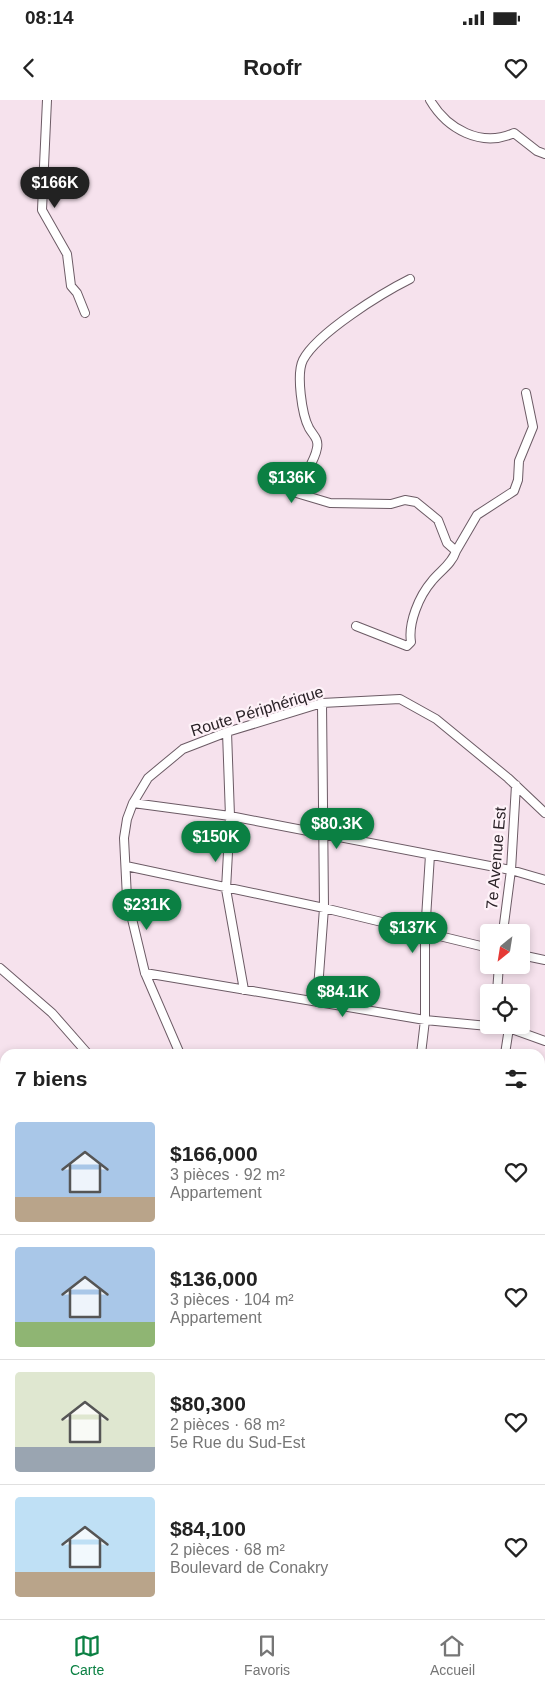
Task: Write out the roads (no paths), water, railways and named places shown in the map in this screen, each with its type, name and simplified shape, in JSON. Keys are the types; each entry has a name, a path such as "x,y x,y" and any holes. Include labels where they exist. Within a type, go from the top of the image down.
{"street":[{"path":"47,100 42,210 67,254 71,286 77,293 85,312"},
{"path":"430,100 449,122 467,135 488,138 514,134 537,151 545,154"},
{"path":"410,279 392,287 346,319 318,342 303,361 300,378 303,412 308,428 317,439 317,449 302,481 293,492 330,504 390,504 406,500 416,502 438,520 447,543 456,551"},
{"path":"356,626 407,646 410,642 413,618 422,596 431,581 446,567 477,515 514,491 518,480 519,461 533,427 526,393"},
{"name":"Route Périphérique","path":"178,1049 145,973 127,898 124,838 127,819 133,802 148,778 183,749 227,732 322,703 400,699 436,719 516,785 545,812"},
{"path":"317,1002 324,908 322,703"},
{"path":"227,732 230,816 226,889 244,990"},
{"name":"7e Avenue Est","path":"504,924 511,870 516,785"},
{"path":"133,802 230,816 323,836 511,870 545,880"},
{"path":"422,1049 425,1020 425,934 430,855"},
{"path":"126,866 226,889 324,908 480,946"},
{"path":"530,957 545,960"},
{"path":"0,968 52,1013 84,1049"},
{"path":"145,973 425,1020 480,1025"},
{"path":"506,1049 508,1034"},
{"path":"526,1034 545,1041"}]}
